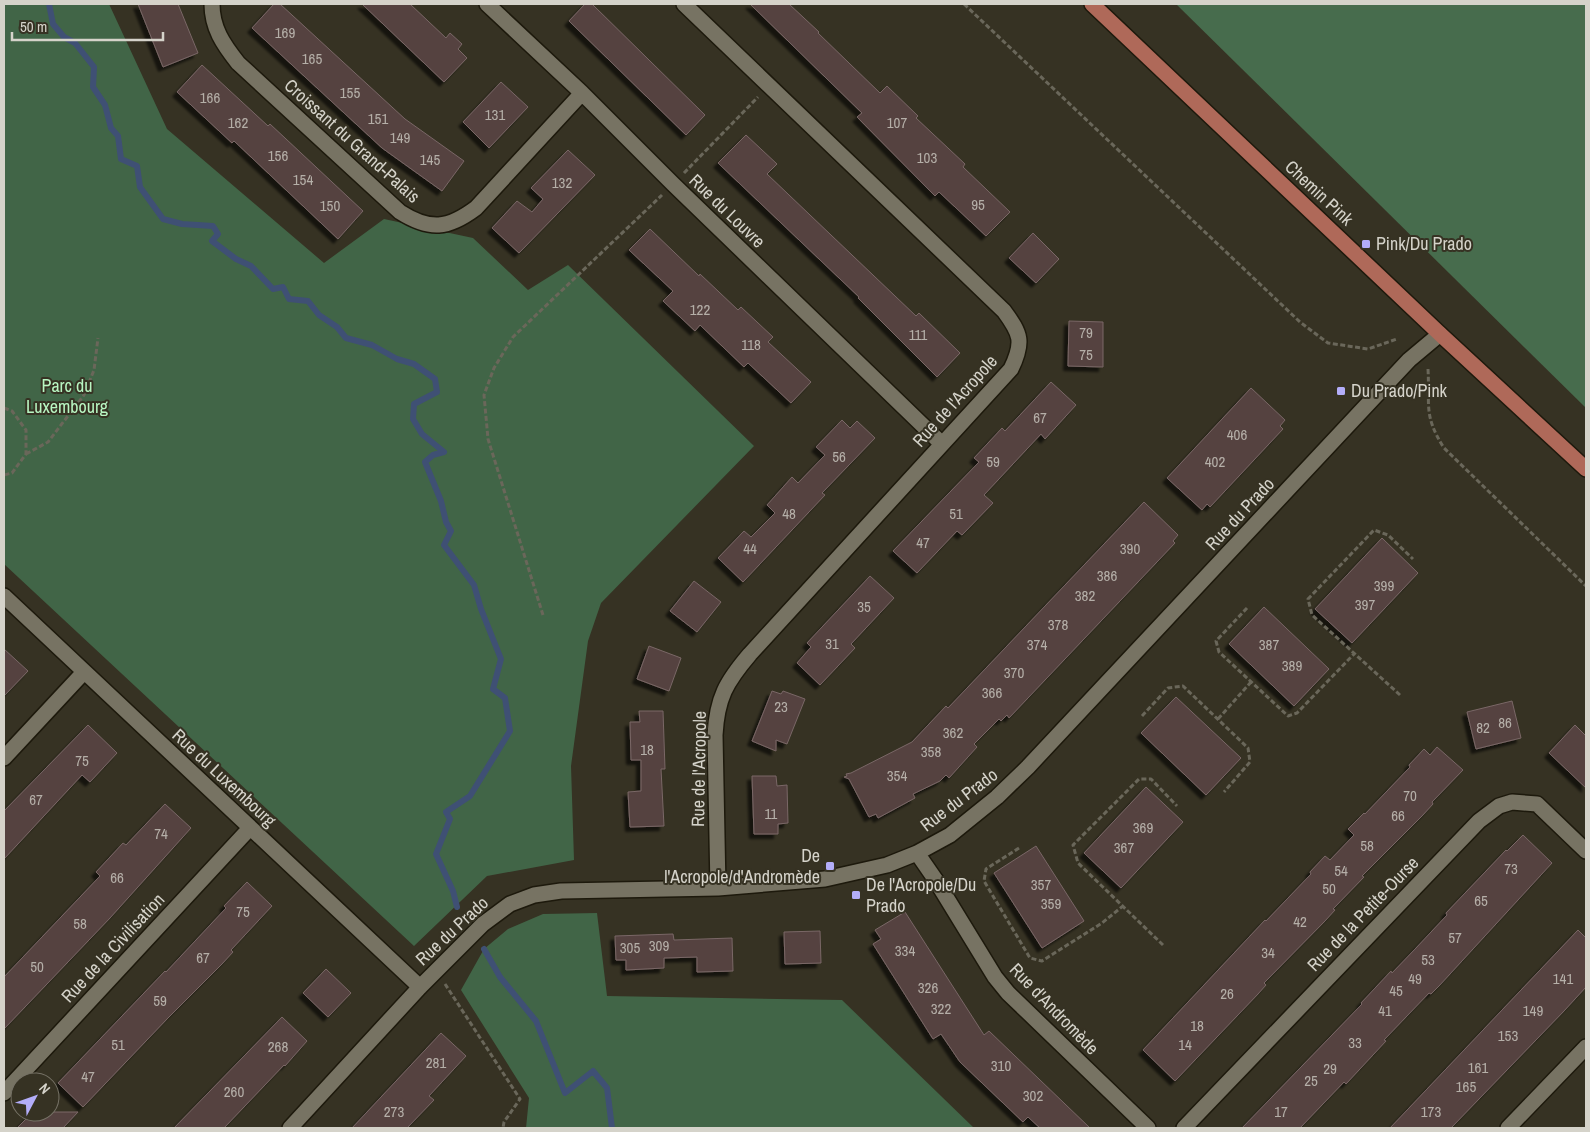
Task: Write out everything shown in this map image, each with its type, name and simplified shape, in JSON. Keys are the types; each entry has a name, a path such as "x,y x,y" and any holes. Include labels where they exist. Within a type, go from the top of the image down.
{"main road":[{"name":"Chemin Pink","path":"1092,4 1440,334 1586,469"}],"street":[{"name":"Croissant du Grand-Palais","path":"212,4 213,22 218,35 238,63 400,212 415,221 432,226 448,224 463,218 476,208 582,93"},
{"name":"Rue du Louvre","path":"487,4 582,93 673,184 942,444"},
{"name":"Rue de l'Acropole","path":"684,4 1004,311 1015,326 1019,340 1018,353 1011,368 750,654 727,684 716,715 715,735 718,888"},
{"name":"Rue du Prado","path":"290,1128 420,987 483,924 510,904 534,894 562,891 718,888 825,879 887,864 917,853 950,835 997,798 1028,767 1409,360 1440,334"},
{"name":"Rue du Luxembourg","path":"4,596 420,987"},
{"path":"4,758 84,672"},
{"name":"Rue de la Petite-Ourse","path":"1184,1128 1472,828 1499,806 1512,802 1537,804 1586,851"},
{"name":"Rue de la Civilisation","path":"4,1093 250,828"},
{"name":"Rue d'Andromède","path":"917,853 995,977 1008,993 1148,1128"},
{"path":"1508,1128 1586,1047"}],"path":[{"path":"964,4 1300,322 1328,343 1368,349 1397,340"},
{"path":"544,616 488,439 484,395 494,368 513,337 673,184 769,86"},
{"path":"4,476 12,473 26,454 48,442 84,395 94,370 98,338"},
{"path":"1428,369 1429,388 1427,401 1429,416 1434,433 1444,448 1586,586"},
{"path":"4,408 12,411 26,430 26,454"},
{"path":"1400,695 1312,615 1308,599 1374,530 1388,534 1413,560"},
{"path":"1246,608 1216,640 1218,652 1288,716 1297,713 1354,654"},
{"path":"1218,719 1251,682"},
{"path":"1142,716 1168,688 1183,686 1248,748 1250,762 1224,792"},
{"path":"1162,945 1078,863 1072,845 1139,779 1150,779 1177,806"},
{"path":"1018,848 986,869 984,882 1030,958 1042,961 1102,923 1123,906"},
{"path":"434,973 448,986 520,1099 504,1122 503,1128"}],"green space":[{"name":"Parc du Luxembourg","path":"4,4 109,4 167,129 324,263 384,219 473,238 528,290 568,265 754,446 601,603 588,641 571,766 574,860 487,876 414,946 4,564"},
{"path":"1176,4 1586,4 1586,408"},
{"path":"597,913 607,996 842,1000 974,1128 526,1128 529,1098 461,990 484,949 508,929 543,914"}],"building":[{"path":"138,4 178,4 198,53 163,67"},
{"path":"274,4 280,4 405,119 464,161 442,191 382,148 252,28"},
{"path":"362,4 410,4 446,38 450,33 462,44 458,49 467,58 444,82"},
{"path":"585,4 592,4 705,115 686,135 569,21"},
{"path":"750,4 789,4 880,93 887,86 918,116 916,118 965,164 963,167 1010,212 986,236 939,192 935,196 857,117 862,113"},
{"path":"202,65 268,126 270,124 363,211 338,239 234,141 232,143 177,92"},
{"path":"501,82 528,107 489,148 463,122"},
{"path":"746,135 777,164 767,174 916,316 919,313 960,353 937,377 859,297 718,163"},
{"path":"568,150 595,175 519,253 492,228 517,201 532,212 543,199 531,188"},
{"path":"650,229 699,276 700,274 738,310 741,307 773,337 768,342 811,382 791,403 748,363 744,367 700,325 695,331 663,301 673,291 629,250"},
{"path":"1033,233 1059,259 1036,283 1009,258"},
{"path":"1069,321 1103,322 1103,367 1068,366"},
{"path":"1051,382 1076,405 1045,439 1041,434 984,495 993,503 962,535 957,531 917,573 893,551 979,462 974,458 1002,428 1005,431"},
{"path":"1251,388 1285,420 1280,426 1283,429 1210,507 1207,504 1202,510 1167,478"},
{"path":"842,420 850,428 857,421 875,438 822,493 825,495 743,582 718,558 744,531 751,537 775,513 767,505 792,477 798,483 825,455 816,447"},
{"path":"1144,502 1178,535 1173,541 1175,543 1009,718 1007,715 1001,721 999,719 974,744 977,747 949,778 946,775 940,781 913,794 915,798 878,818 876,814 869,817 849,779 844,777 847,776 846,774 912,742 946,706 948,708"},
{"path":"1382,538 1418,573 1352,643 1315,609"},
{"path":"870,576 894,598 851,644 855,648 820,685 797,663 811,647 807,643"},
{"path":"694,581 721,602 697,632 670,611"},
{"path":"1264,607 1329,669 1294,706 1229,644"},
{"path":"649,646 681,658 669,691 637,679"},
{"path":"4,649 28,671 4,696"},
{"path":"772,691 781,694 783,691 805,699 787,744 776,740 776,751 752,741"},
{"path":"1176,697 1241,758 1206,795 1141,733"},
{"path":"1512,701 1521,738 1476,749 1467,712"},
{"path":"639,711 663,711 665,769 661,769 664,826 630,827 628,792 641,791 641,760 631,760 630,722 640,722"},
{"path":"88,725 117,753 90,782 82,775 4,859 4,811"},
{"path":"1575,725 1586,736 1586,788 1549,753"},
{"path":"1437,747 1463,770 1432,802 1433,804 1422,816 1362,876 1364,877 1333,909 1335,910 1325,921 1264,983 1266,985 1258,994 1175,1081 1143,1050 1265,920 1311,874 1310,872 1325,856 1330,860 1354,835 1348,829 1410,767 1409,765 1424,749 1430,755"},
{"path":"752,776 776,776 777,786 787,785 788,823 778,824 778,834 754,834"},
{"path":"1146,787 1183,822 1121,888 1084,853"},
{"path":"165,804 191,828 110,918 4,1029 4,977 100,876 96,872 123,843 126,845"},
{"path":"1523,835 1552,863 1439,986 1431,994 1429,993 1384,1040 1386,1041 1346,1084 1344,1082 1300,1128 1242,1128 1362,1004 1391,971 1392,973 1416,948 1447,915 1446,913 1506,850"},
{"path":"1036,846 1084,921 1042,948 994,873"},
{"path":"247,882 272,906 231,950 233,952 222,964 83,1107 60,1085 60,1081 166,972 226,908 224,906"},
{"path":"905,912 984,1035 989,1031 1090,1128 1040,1128 1028,1117 1023,1122 960,1062 941,1034 933,1039 873,944 881,939 875,930"},
{"path":"1578,930 1586,938 1586,987 1564,1011 1451,1128 1390,1128"},
{"path":"820,931 821,963 785,964 784,932"},
{"path":"673,934 674,940 732,938 733,971 697,972 697,957 664,958 664,968 626,970 626,960 616,960 615,936"},
{"path":"326,969 351,993 328,1017 303,993"},
{"path":"282,1017 307,1041 285,1066 224,1128 174,1128"},
{"path":"441,1033 466,1056 429,1096 434,1100 407,1128 352,1128"},
{"path":"60,1112 78,1112 63,1128 17,1128 23,1122 60,1122"}],"waterway":[{"path":"49,4 53,24 64,37 75,43 94,67 93,87 105,105 111,128 118,136 121,159 137,166 140,187 163,219 182,224 213,226 218,234 212,241 236,259 251,266 273,289 283,287 289,299 308,301 319,315 337,327 346,338 372,345 397,359 414,364 435,379 437,392 414,404 413,419 422,434 444,452 433,455 425,462 441,501 446,522 451,531 444,545 474,585 481,609 501,659 493,689 505,698 510,731 470,796 446,812 450,819 436,854 453,891 457,907"},
{"path":"484,949 500,977 536,1021 565,1093 593,1071 607,1088 612,1128"}],"place":[{"name":"Pink/Du Prado","path":"1366,244"},
{"name":"Du Prado/Pink","path":"1341,391"},
{"name":"De l'Acropole/d'Andromède","path":"830,866"},
{"name":"De l'Acropole/Du Prado","path":"856,895"}]}
